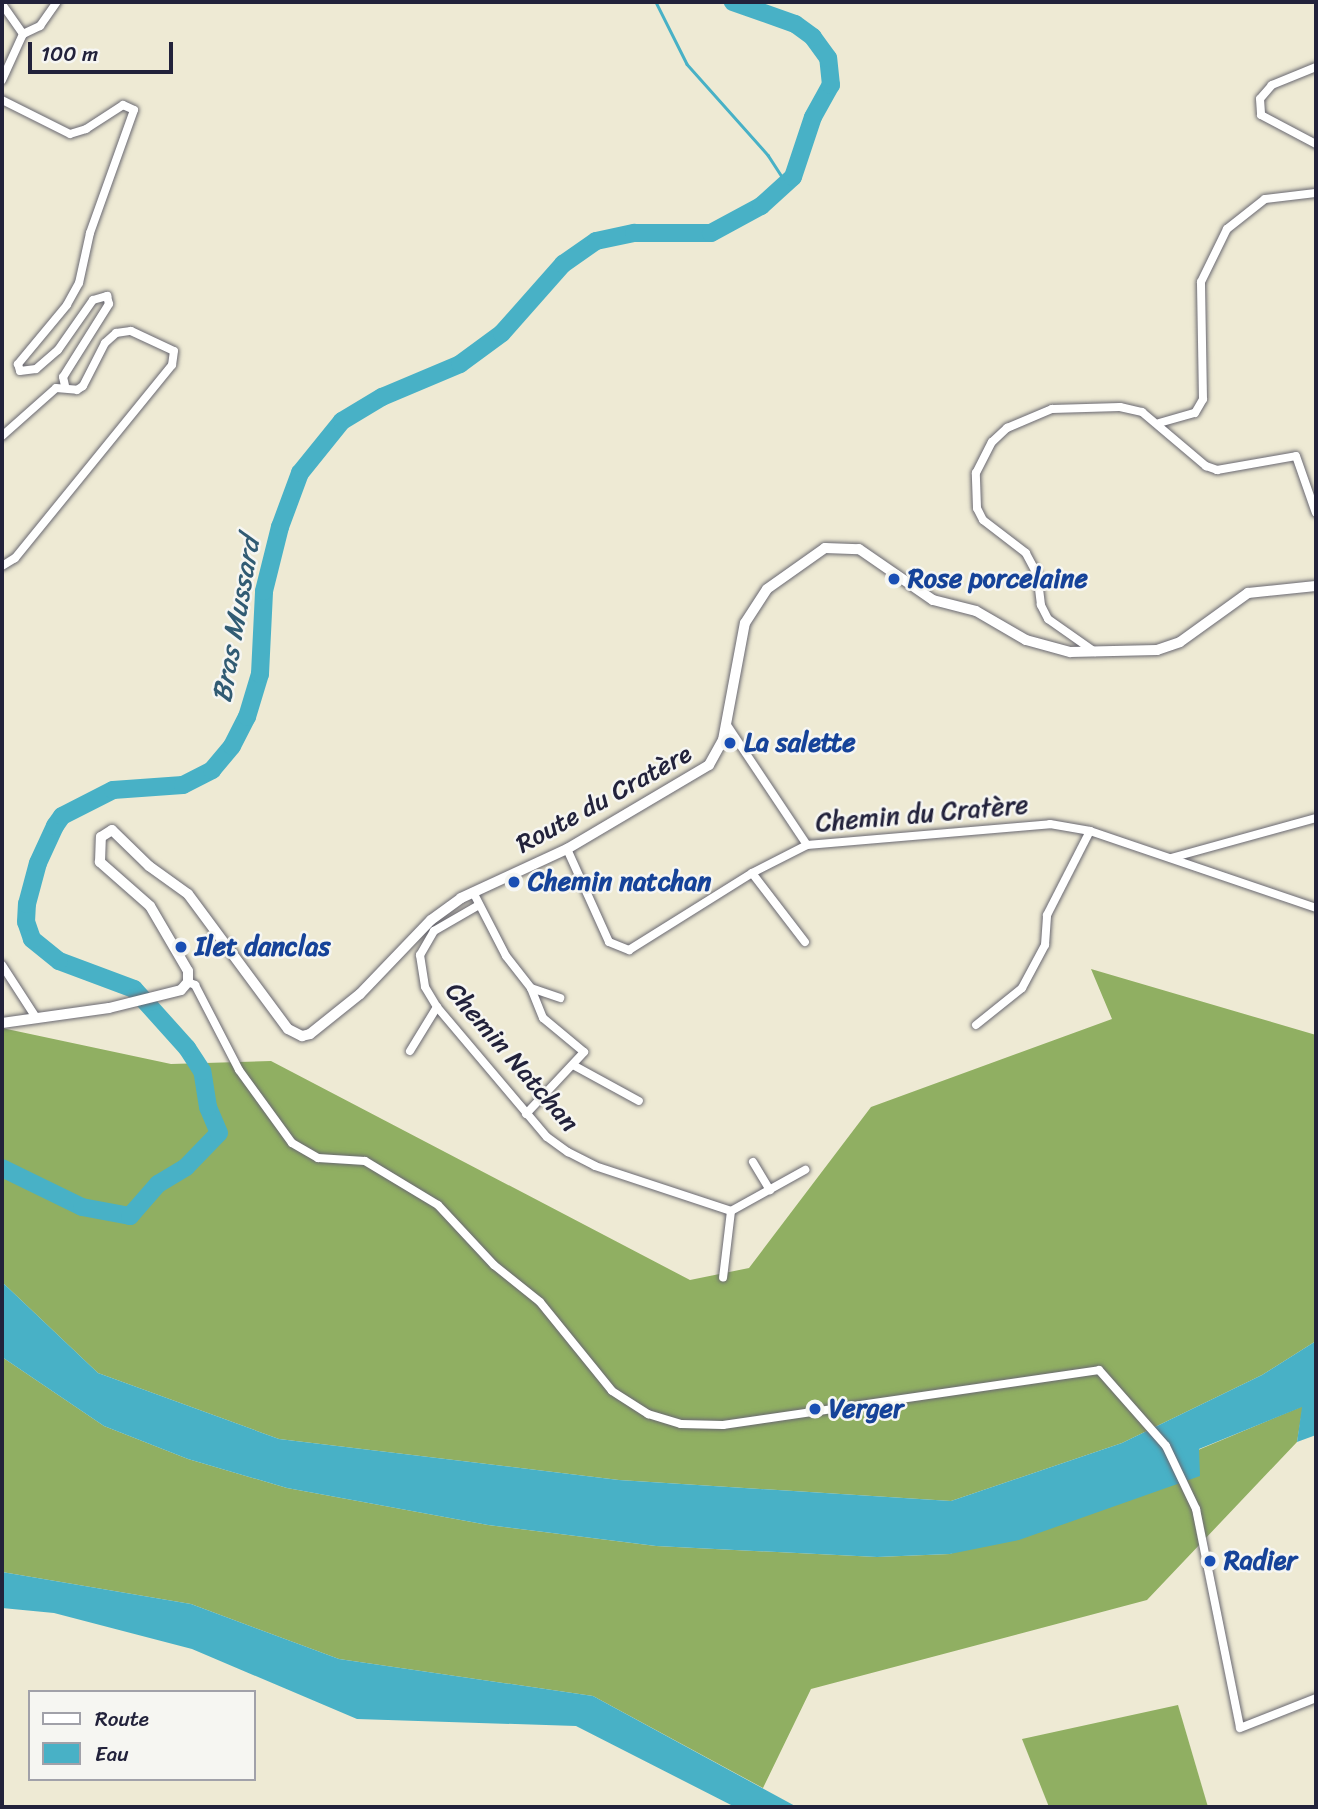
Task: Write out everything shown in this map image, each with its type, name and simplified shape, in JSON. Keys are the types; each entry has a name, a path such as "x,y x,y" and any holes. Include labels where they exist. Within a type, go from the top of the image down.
{"street":[{"path":"2,80 23,33 40,26 57,2"},
{"path":"2,4 23,33"},
{"path":"1316,67 1272,85 1260,99 1261,115 1316,144"},
{"path":"2,100 70,134 86,129 123,105 134,110 89,233 79,283 68,305 18,364 23,372 36,369 58,350 93,300 107,296 109,304 63,377 65,386"},
{"path":"1159,423 1195,413 1203,399 1201,282 1227,229 1265,199 1316,193"},
{"path":"2,436 51,391 65,386 75,390 83,386 105,343 116,333 131,331 167,345 175,353 172,365 15,558 2,566"},
{"path":"1098,654 1048,618 1041,605 1037,574 1026,553 983,520 977,508 973,491 976,473 992,442 1007,428 1052,409 1120,407 1142,412 1159,423 1206,466 1217,470 1296,456 1316,513"},
{"name":"Route du Cratère","path":"188,982 188,971 150,906 100,862 101,837 106,832 118,834 149,866 188,894 281,1021 302,1036 337,1015 431,920 474,892 566,849 709,765 719,752 727,725 735,658 755,606 767,589 825,548 859,549 926,596 976,611 1026,640 1098,654 1169,647 1248,593 1316,586"},
{"path":"727,725 807,845"},
{"path":"1170,858 1316,818"},
{"name":"Chemin du Cratère","path":"566,849 609,942 618,949 629,950 651,940 752,873 807,845 1050,824 1090,831 1316,908"},
{"path":"976,1025 1023,988 1045,945 1047,915 1090,831"},
{"path":"752,873 805,942"},
{"path":"474,892 506,956 531,988 543,1018 584,1052 526,1114"},
{"name":"Chemin Natchan","path":"479,905 434,931 420,956 425,987 437,1007 547,1137 595,1166 731,1211"},
{"path":"2,965 37,1019"},
{"path":"2,1023 108,1008 181,990 188,982 195,985 239,1070 292,1143 318,1158 365,1161 438,1205 494,1265 540,1302 612,1391 648,1414 681,1424 723,1425 1099,1370 1138,1418 1166,1446 1196,1509 1240,1728 1316,1698"},
{"path":"531,988 560,998"},
{"path":"410,1051 437,1007"},
{"path":"573,1065 639,1101"},
{"path":"753,1162 770,1190"},
{"path":"723,1278 731,1211 805,1170"}],"green space":[{"path":"1091,969 1316,1035 1316,1341 1262,1375 1122,1443 951,1501 619,1480 279,1439 98,1373 2,1282 2,1028 171,1064 271,1061 690,1280 749,1268 871,1107 1112,1019"},
{"path":"2,1357 104,1426 188,1459 287,1488 488,1525 656,1546 877,1557 950,1554 1303,1406 1297,1442 1147,1600 811,1689 763,1788 593,1696 339,1659 191,1604 2,1572"},
{"path":"1178,1705 1208,1807 1049,1807 1022,1739"}],"water":[{"path":"2,1282 98,1373 279,1439 619,1480 951,1501 1122,1443 1262,1375 1316,1341 1316,1435 1297,1442 1302,1407 1199,1449 1200,1476 1019,1540 950,1554 877,1557 656,1546 488,1525 287,1488 188,1459 104,1426 2,1357"},
{"path":"2,1572 191,1604 339,1659 593,1696 797,1807 735,1807 576,1726 357,1719 192,1649 54,1613 2,1608"}],"waterway":[{"path":"656,2 687,64 768,155 786,183"},
{"name":"Bras Mussard","path":"2,1168 82,1207 130,1216 158,1184 186,1167 219,1133 208,1107 202,1071 187,1048 134,989 59,961 32,939 26,922 27,904 38,863 62,816 113,790 183,785 212,770 232,746 247,717 260,674 264,591 280,527 300,473 342,421 382,397 460,364 502,333 563,264 596,241 634,233 711,233 761,206 793,177 813,117 831,85 828,58 813,37 795,24 733,2"}],"place":[{"name":"Rose porcelaine","path":"894,579"},
{"name":"La salette","path":"730,743"},
{"name":"Chemin natchan","path":"514,882"},
{"name":"Ilet danclas","path":"181,947"},
{"name":"Verger","path":"815,1409"},
{"name":"Radier","path":"1210,1561"}]}
